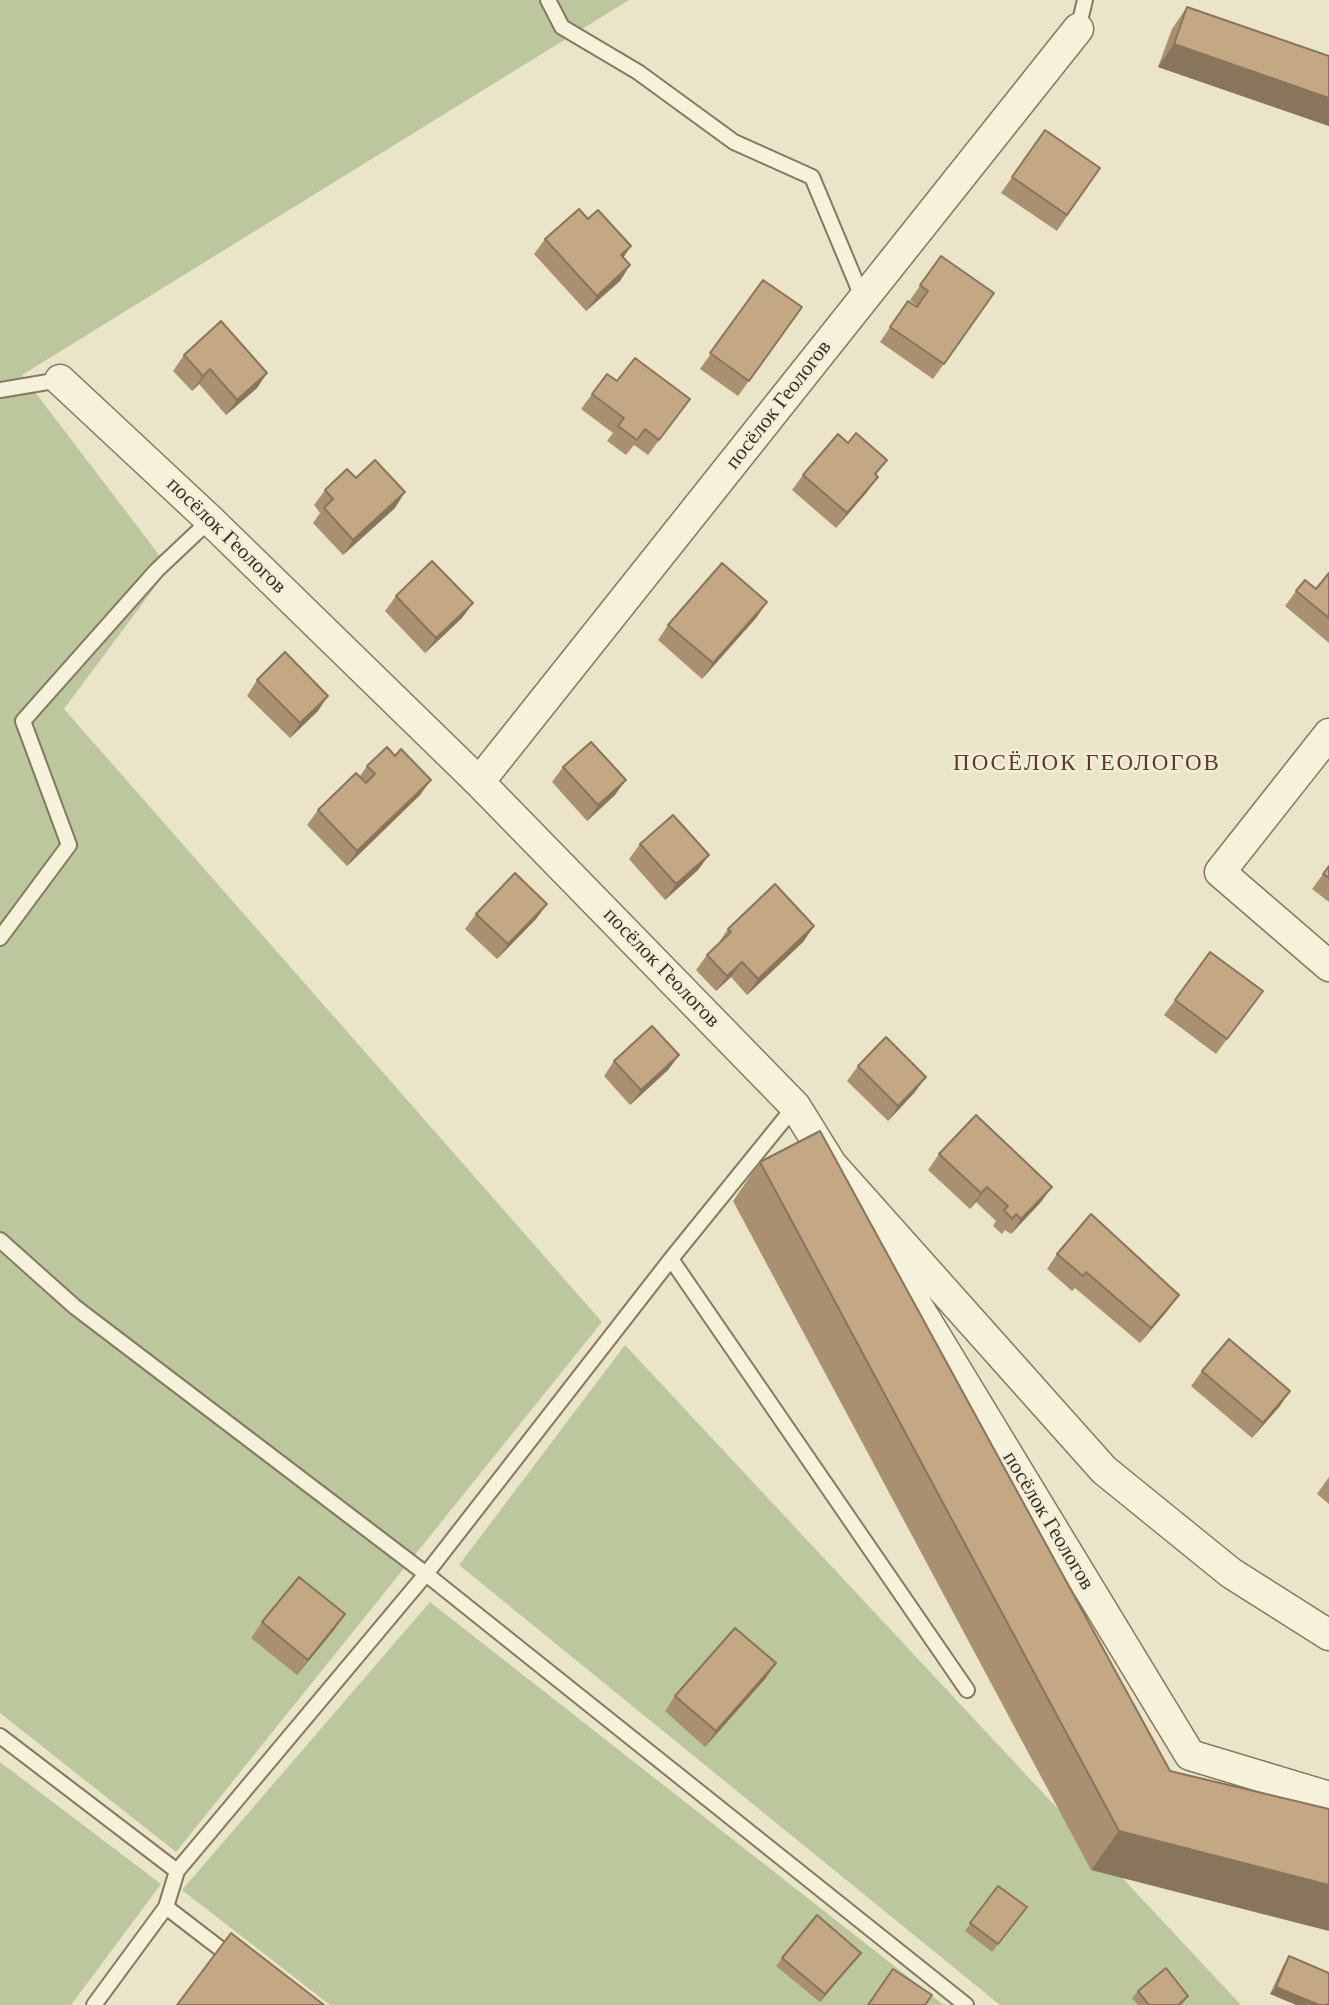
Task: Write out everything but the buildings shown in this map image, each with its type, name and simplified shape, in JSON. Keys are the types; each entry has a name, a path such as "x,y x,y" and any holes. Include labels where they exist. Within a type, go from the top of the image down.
{"street":[{"name":"посёлок Геологов","path":"479,782 1078,29"},
{"name":"посёлок Геологов","path":"60,380 210,520 479,782 795,1106 1190,1755 1329,1797"},
{"path":"1329,734 1220,872 1329,966"},
{"name":"посёлок Геологов","path":"831,1164 1104,1470 1231,1573 1329,1635"}],"lane":[{"path":"548,0 562,27 638,72 734,142 812,177 863,299"},
{"path":"1078,29 1085,0"},
{"path":"0,390 60,380"},
{"path":"0,938 69,845 23,721 158,570 210,520"},
{"path":"94,2005 166,1907 177,1871 426,1574 671,1259 795,1106"},
{"path":"0,1240 75,1307 426,1574 966,2005"},
{"path":"671,1259 967,1690"},
{"path":"0,1736 177,1871"},
{"path":"166,1907 251,1972"}],"green space":[{"path":"0,0 629,0 22,375 169,568 64,709 602,1322 176,1852 0,1713"},
{"path":"625,1345 1241,2005 1000,2005 459,1565"},
{"path":"430,1602 944,2005 330,2005 182,1890"},
{"path":"0,1762 161,1884 71,2005 0,2005"}],"district":[{"name":"ПОСЁЛОК ГЕОЛОГОВ","path":"1087,764"}]}
